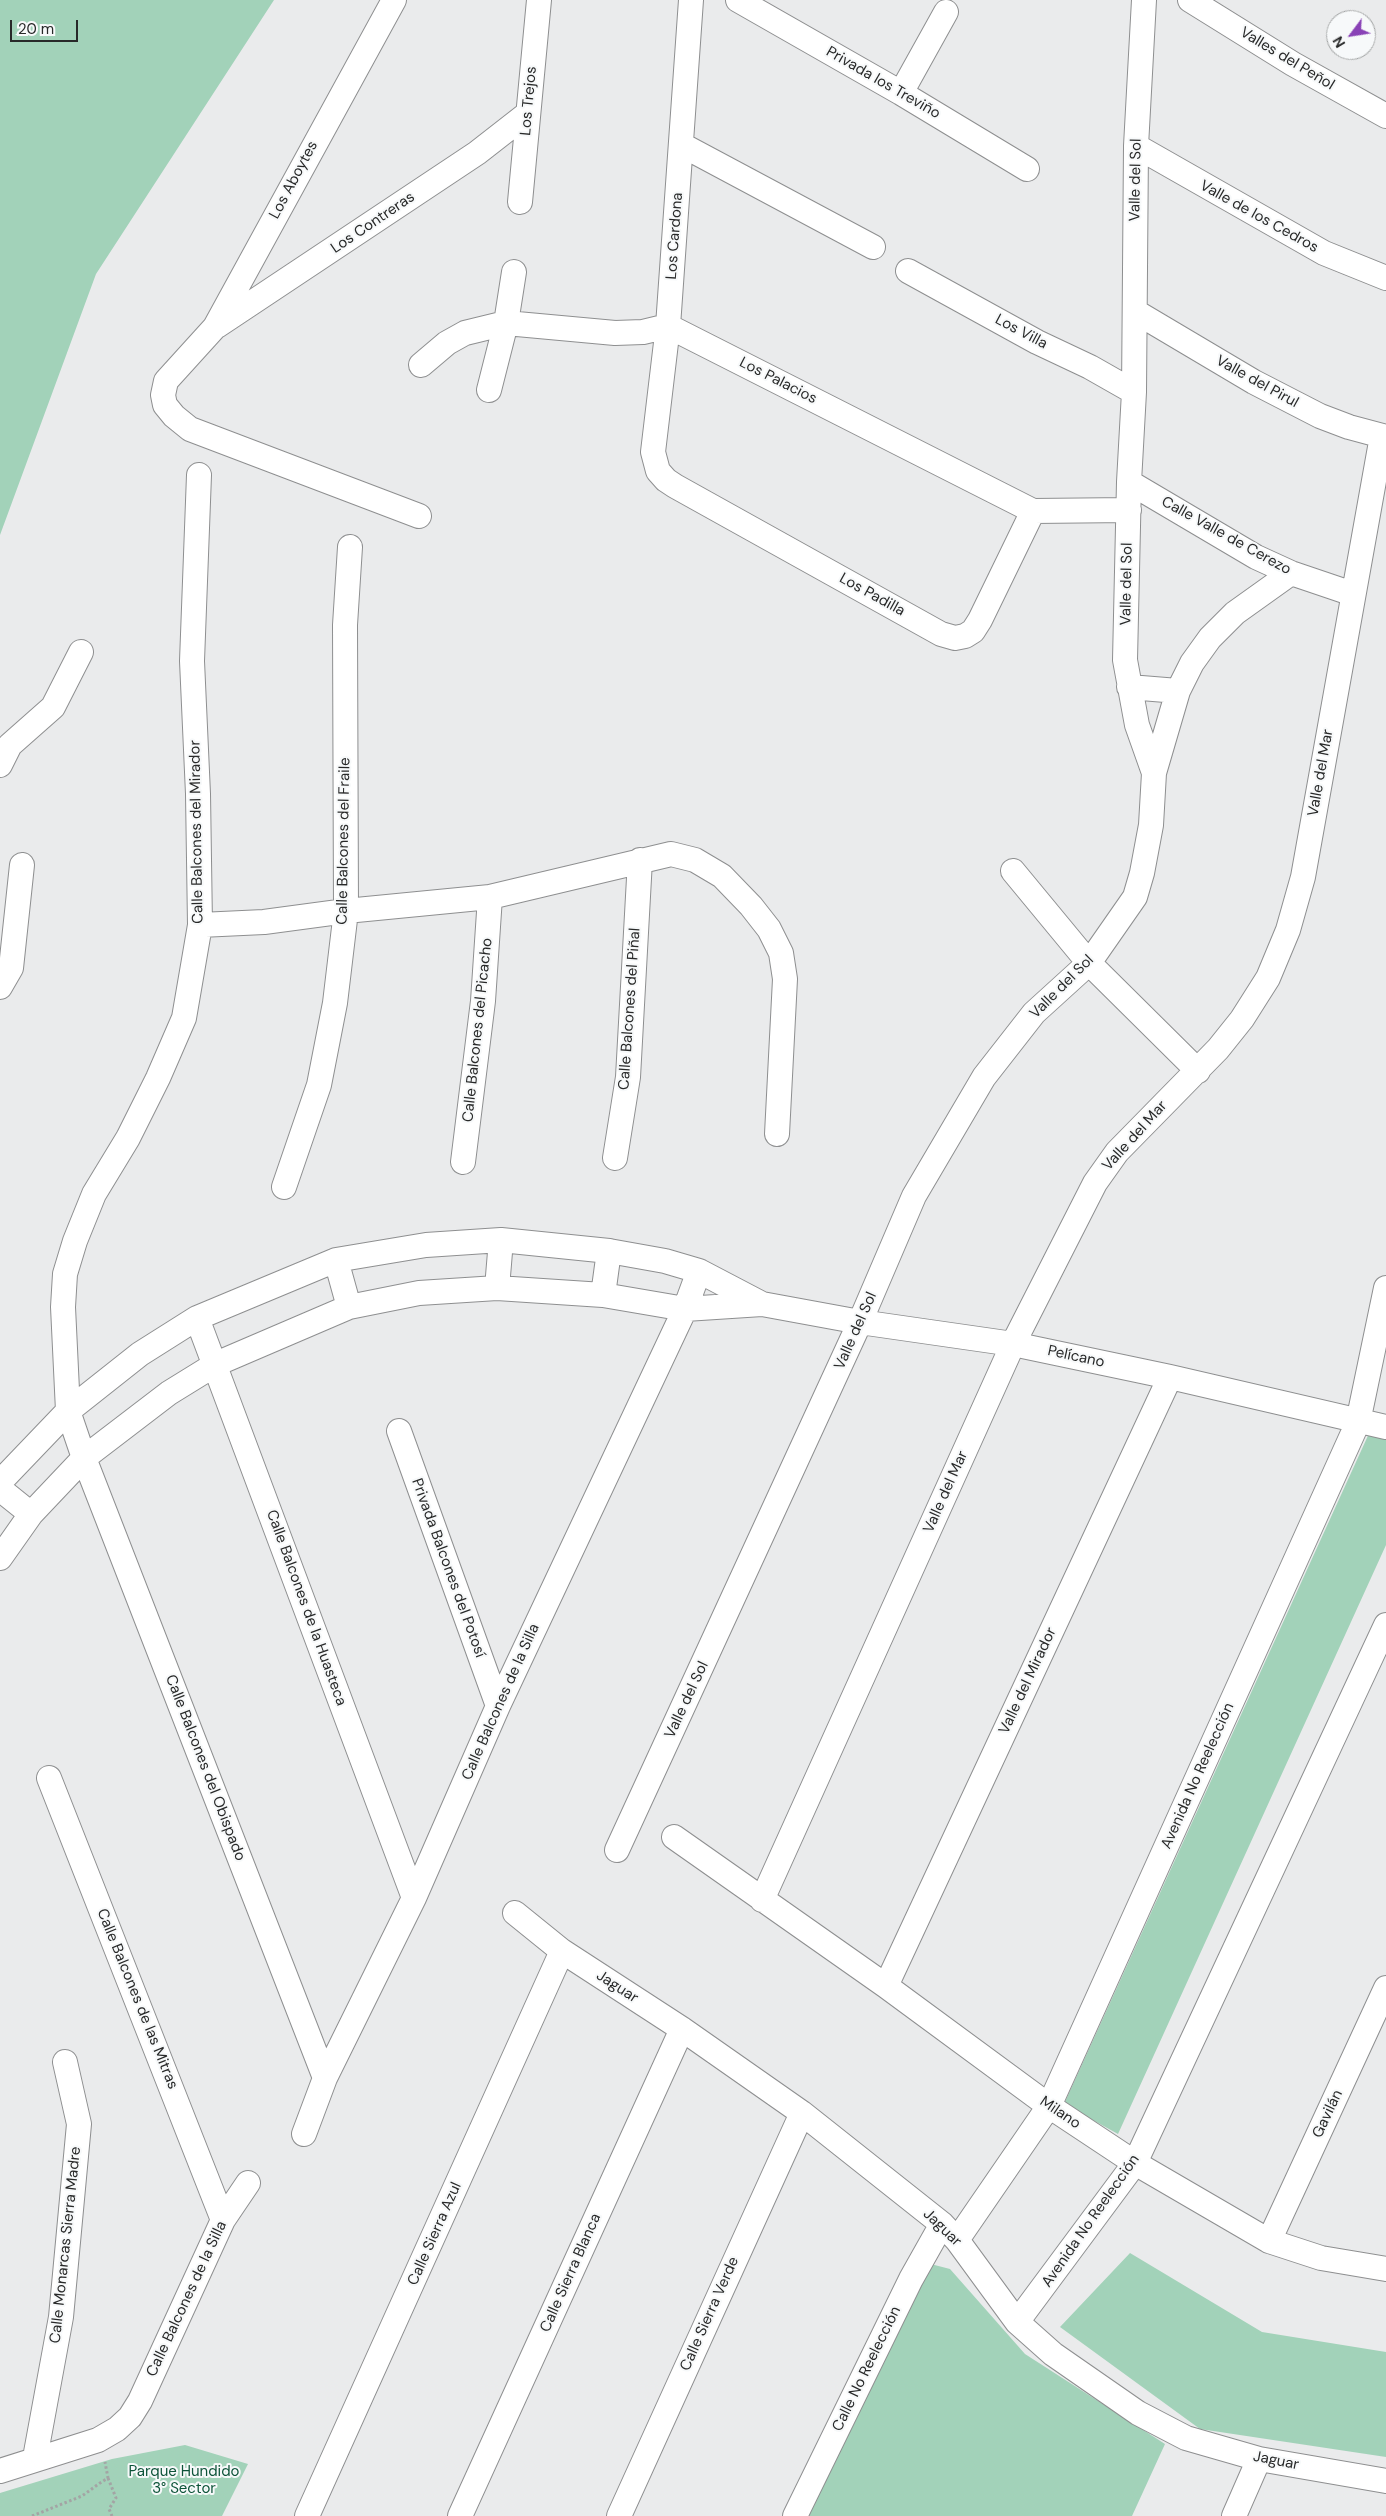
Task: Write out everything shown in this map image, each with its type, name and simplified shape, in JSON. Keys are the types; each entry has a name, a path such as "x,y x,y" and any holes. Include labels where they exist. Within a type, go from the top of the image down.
{"street":[{"name":"Los Aboytes","path":"394,0 215,326 166,381 163,395 165,404 174,416 190,429 419,516"},
{"name":"Los Trejos","path":"520,202 539,0"},
{"name":"Los Cardona","path":"658,471 653,452 668,326 691,0"},
{"name":"Privada los Treviño","path":"738,0 901,93 1027,169"},
{"name":"Valle del Sol","path":"617,1850 860,1322 914,1196 984,1077 1034,1013 1089,963 1135,897 1142,873 1151,825 1154,773 1137,724 1129,687 1126,660 1129,482 1136,312 1136,146 1144,0"},
{"name":"Valles del Peñol","path":"1190,0 1293,64 1386,116"},
{"path":"901,93 946,12"},
{"name":"Los Contreras","path":"215,326 477,153 528,114"},
{"path":"682,145 873,247"},
{"name":"Valle de los Cedros","path":"1136,146 1324,253 1386,278"},
{"name":"Los Villa","path":"908,271 1037,342 1090,366 1134,392"},
{"path":"489,390 506,323 514,272"},
{"name":"Valle del Pirul","path":"1136,312 1254,382 1320,416 1384,437"},
{"path":"422,365 447,343 465,333 506,323 615,333 643,332 668,326"},
{"name":"Los Palacios","path":"668,326 1033,511 1129,510"},
{"name":"Valle del Mar","path":"762,1900 1013,1344 1095,1183 1117,1152 1198,1071 1242,1019 1263,986 1288,930 1303,877 1353,594 1384,437"},
{"name":"Los Padilla","path":"658,471 666,480 692,495 941,634 955,638 973,631 980,620 1033,511"},
{"name":"Calle Balcones del Mirador","path":"84,1458 68,1411 63,1307 65,1274 75,1241 94,1194 128,1138 158,1078 184,1018 200,925 198,794 192,661 199,475"},
{"name":"Calle Valle de Cerezo","path":"1129,482 1214,534 1291,573 1353,594"},
{"name":"Calle Balcones del Fraile","path":"284,1187 319,1085 335,1004 346,911 345,625 350,547"},
{"path":"1154,773 1178,691 1192,662 1210,638 1235,613 1291,573"},
{"path":"0,765 10,745 53,707 81,652"},
{"path":"1129,687 1178,691"},
{"path":"200,925 264,922 346,911 490,897 640,860 672,854 695,860 722,876 751,906 769,929 781,953 785,979 777,1134"},
{"name":"Calle Balcones del Piñal","path":"615,1158 628,1077 640,860"},
{"path":"0,987 11,968 22,865"},
{"path":"1013,872 1089,963 1198,1071"},
{"name":"Calle Balcones del Picacho","path":"463,1162 483,1002 490,897"},
{"path":"0,1482 68,1411 140,1354 197,1318 336,1260 426,1245 501,1240 609,1251 665,1261 699,1271"},
{"path":"497,1288 501,1240"},
{"path":"603,1295 609,1251"},
{"path":"336,1260 349,1307"},
{"name":"Pelícano","path":"699,1271 762,1304"},
{"name":"Calle Balcones de la Silla","path":"304,2134 325,2078 414,1898 498,1706 685,1309 699,1271"},
{"path":"0,1558 32,1514 84,1458 169,1393 216,1364 349,1307 419,1293 497,1288 603,1295 685,1309"},
{"name":"Avenida No Reelección","path":"949,2232 1049,2106 1358,1422 1386,1288"},
{"name":"Pelícano","path":"685,1309 762,1304 860,1322 1013,1344 1170,1377 1386,1427"},
{"name":"Calle Balcones de la Huasteca","path":"197,1318 216,1364 414,1898"},
{"name":"Valle del Mirador","path":"886,1986 1170,1377"},
{"name":"Privada Balcones del Potosí","path":"399,1431 498,1706"},
{"name":"Calle Balcones del Obispado","path":"84,1458 325,2078"},
{"path":"0,1489 32,1514"},
{"name":"Avenida No Reelección","path":"1017,2322 1135,2163 1386,1625"},
{"name":"Calle Balcones de las Mitras","path":"49,1778 223,2220"},
{"name":"Milano","path":"674,1837 886,1986 1049,2106 1135,2163 1270,2241 1321,2258 1386,2269"},
{"name":"Jaguar","path":"515,1913 562,1951 682,2029 802,2113 949,2232 1017,2322 1053,2354 1138,2412 1186,2438 1259,2459 1386,2481"},
{"name":"Calle Sierra Azul","path":"307,2516 562,1951"},
{"name":"Gavilán","path":"1270,2241 1386,1988"},
{"name":"Calle Sierra Blanca","path":"460,2516 682,2029"},
{"name":"Calle Monarcas Sierra Madre","path":"35,2458 61,2316 79,2124 65,2062"},
{"name":"Calle Sierra Verde","path":"619,2516 802,2113"},
{"name":"Calle Balcones de la Silla","path":"98,2440 117,2429 130,2417 140,2401 223,2220 248,2183"},
{"name":"Calle No Reelección","path":"795,2516 911,2279 949,2232"},
{"path":"0,2471 35,2458 98,2440"},
{"path":"1234,2516 1259,2459"}],"path":[{"path":"98,2440 108,2478 116,2498 109,2509 112,2516"},
{"path":"32,2516 82,2496 108,2478"}],"green space":[{"path":"0,0 274,0 96,274 0,535"},
{"path":"1371,1429 1386,1433 1386,1545 1118,2134 1064,2104"},
{"path":"1130,2253 1262,2332 1386,2352 1386,2457 1200,2429 1060,2327"},
{"path":"923,2262 950,2269 1025,2354 1165,2444 1132,2516 804,2516"},
{"name":"Parque Hundido 3° Sector","path":"185,2445 248,2464 222,2516 0,2516 0,2493 112,2459"}]}
